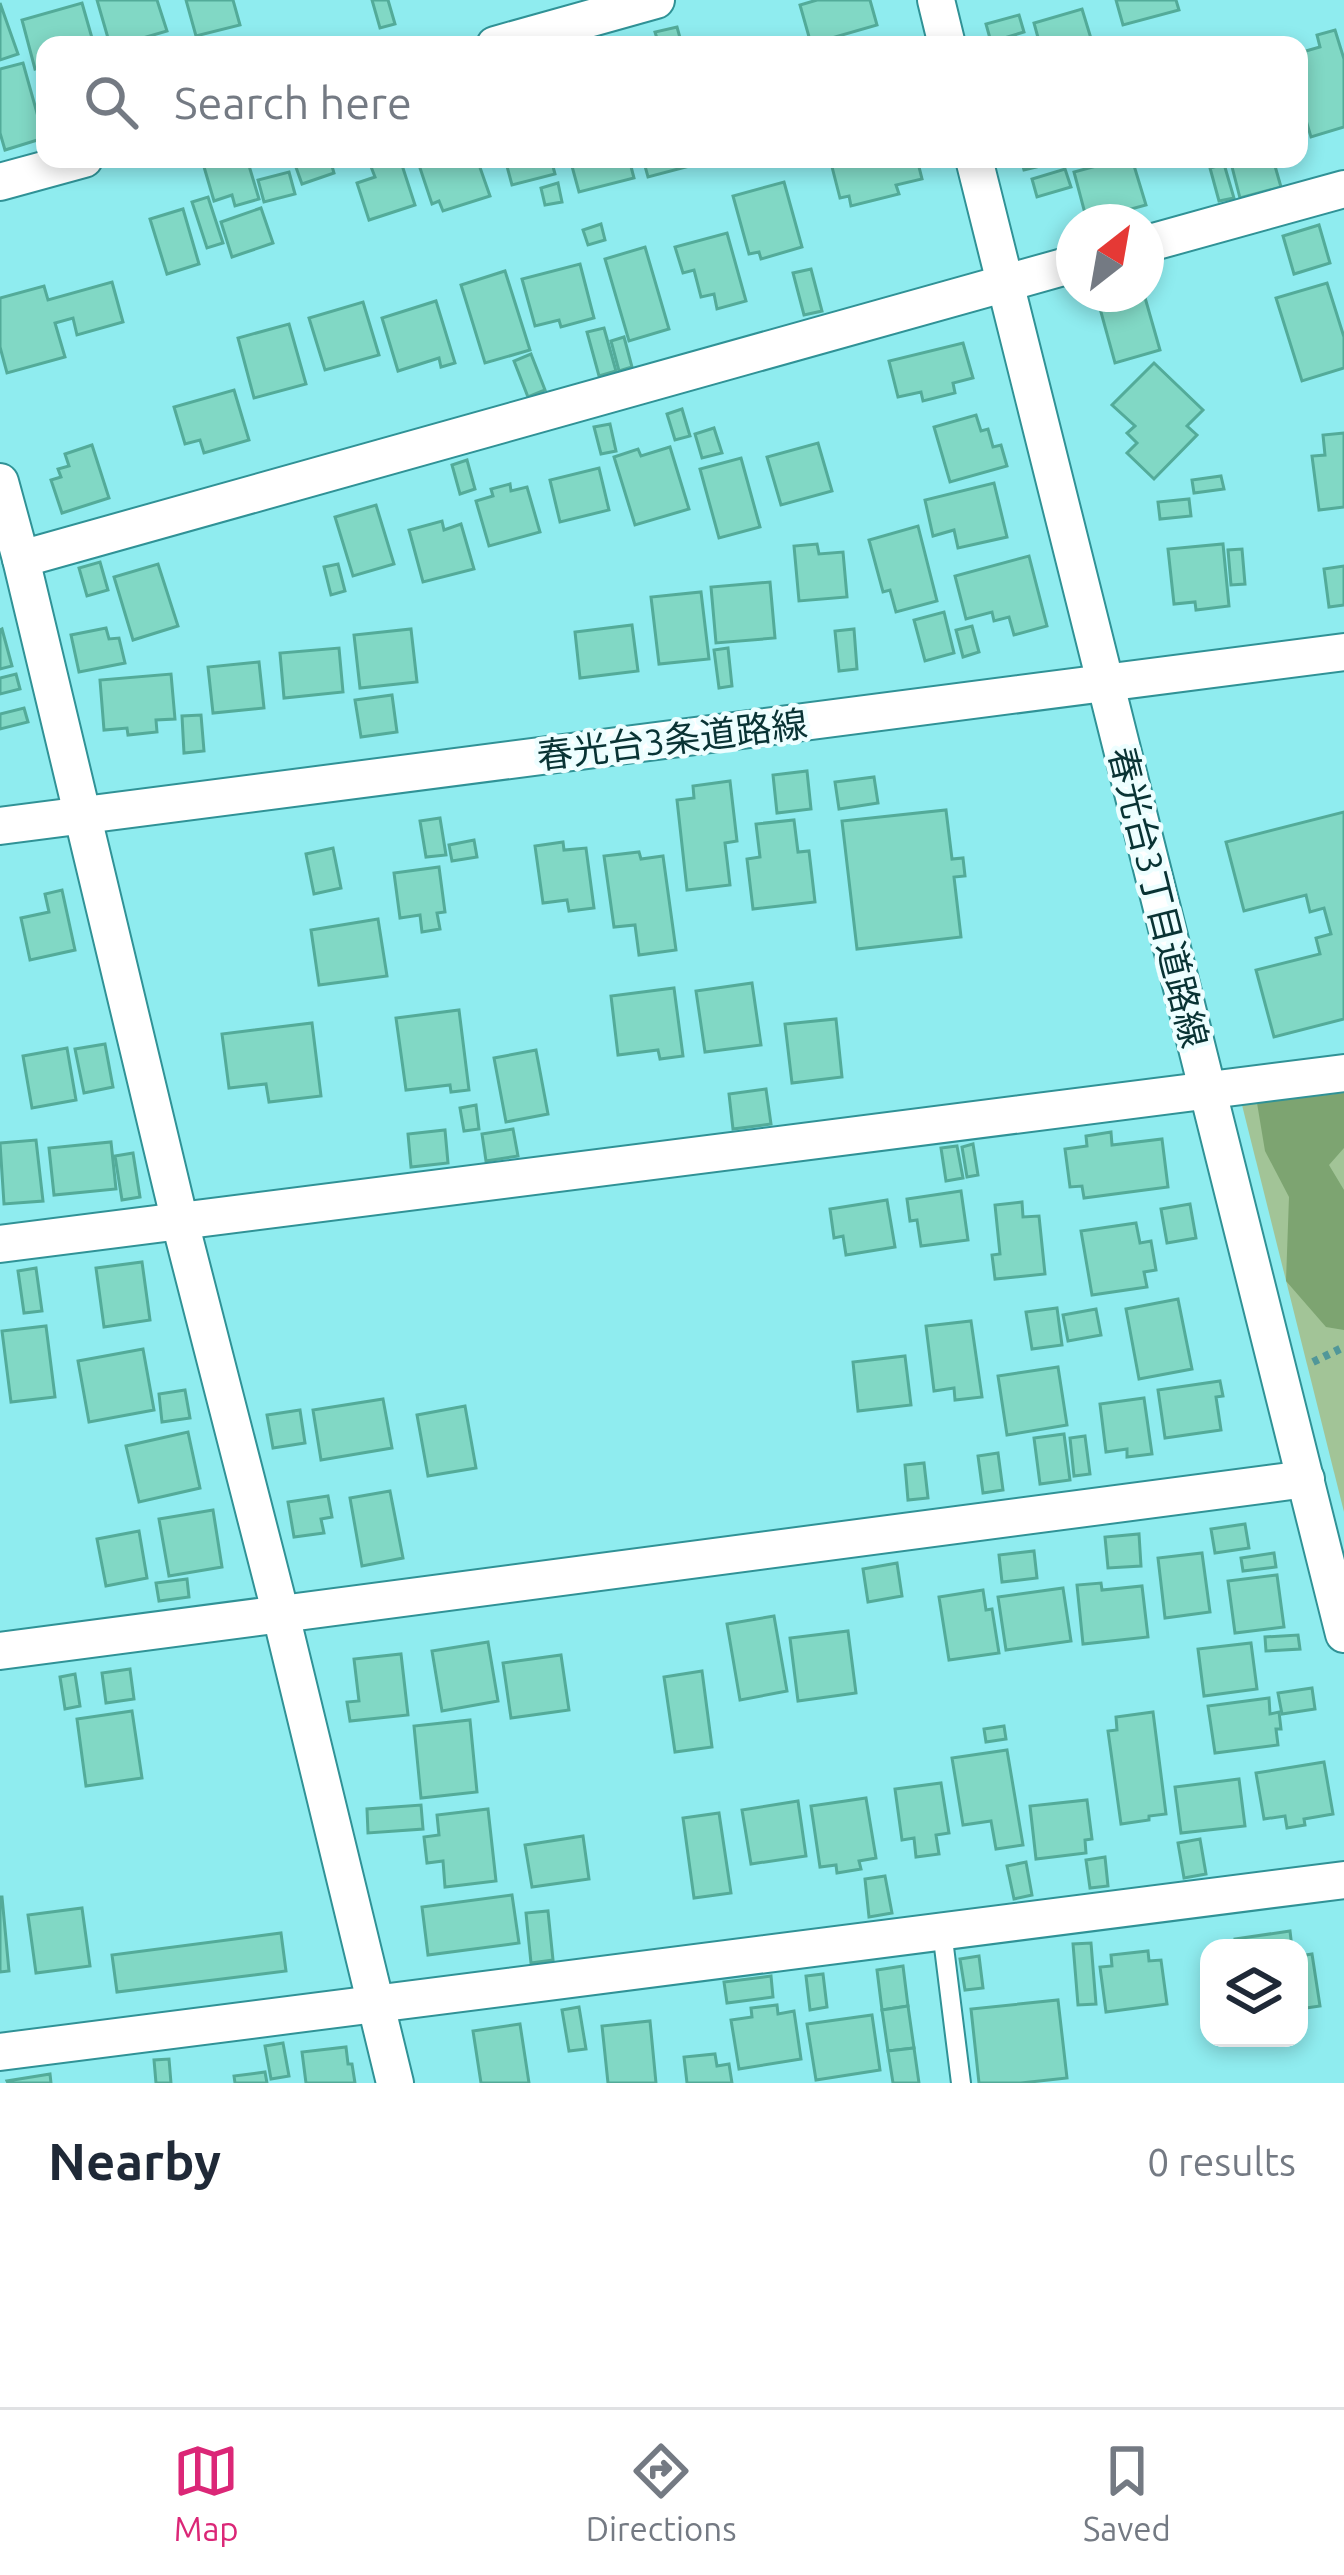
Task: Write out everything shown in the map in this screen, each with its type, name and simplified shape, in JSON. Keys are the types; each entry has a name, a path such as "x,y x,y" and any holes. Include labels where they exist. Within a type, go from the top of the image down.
{"street":[{"path":"526,36 656,0"},
{"path":"936,0 945,36"},
{"path":"0,182 51,168"},
{"name":"春光台3丁目道路線","path":"976,168 1344,1634"},
{"path":"1164,239 1344,189"},
{"path":"21,559 1056,268"},
{"path":"0,482 394,2083"},
{"name":"春光台3条道路線","path":"0,826 1344,652"},
{"path":"0,1244 1344,1073"},
{"path":"0,1651 1306,1479"},
{"path":"0,2052 1344,1880"}],"lane":[{"path":"943,1931 961,2083"}],"green space":[{"path":"1344,1084 1344,1512 1240,1097"},
{"path":"1344,1093 1344,1148 1329,1165 1344,1190 1344,1330 1326,1327 1286,1281 1289,1197 1265,1151 1257,1103"}],"building":[{"path":"97,0 157,0 167,31 107,36"},
{"path":"186,0 233,0 240,25 196,36"},
{"path":"372,0 388,0 395,24 380,28"},
{"path":"817,0 870,0 877,25 839,36 809,36 800,5"},
{"path":"1116,0 1176,0 1179,10 1123,25"},
{"path":"0,3 18,54 0,60"},
{"path":"82,3 91,36 36,36 35,69 22,20"},
{"path":"1082,9 1090,36 1038,36 1034,23"},
{"path":"1019,15 1024,32 989,36 986,24"},
{"path":"677,27 680,36 656,36 655,32"},
{"path":"1335,30 1344,59 1344,127 1311,137 1308,50 1320,47 1317,35"},
{"path":"23,63 36,109 36,140 5,150 0,133 0,69"},
{"path":"204,168 250,168 259,199 235,206 232,195 214,201"},
{"path":"296,168 333,168 334,173 302,184"},
{"path":"372,168 403,168 415,205 369,220 357,183 375,177"},
{"path":"420,168 480,168 490,196 443,211 439,201 432,204"},
{"path":"507,168 553,168 555,174 512,185"},
{"path":"572,168 631,168 634,178 579,192"},
{"path":"646,168 682,168 648,177"},
{"path":"832,168 919,168 922,179 896,185 899,194 851,206 849,196 840,198"},
{"path":"1135,168 1146,204 1082,204 1074,172"},
{"path":"1210,168 1225,168 1234,198 1219,201"},
{"path":"1232,168 1276,168 1281,187 1240,198"},
{"path":"1065,169 1071,187 1037,197 1032,179"},
{"path":"289,172 295,194 264,202 258,180"},
{"path":"784,182 802,247 761,259 759,252 749,254 733,196"},
{"path":"558,183 562,202 545,205 541,188"},
{"path":"208,197 223,243 207,248 192,202"},
{"path":"261,208 273,243 232,257 221,222"},
{"path":"183,209 199,264 167,274 150,219"},
{"path":"601,224 605,240 588,245 583,230"},
{"path":"1319,225 1330,263 1294,274 1283,236"},
{"path":"727,233 746,301 717,309 714,294 701,297 694,270 683,273 675,247"},
{"path":"645,247 669,329 629,341 605,259"},
{"path":"580,264 594,318 561,327 559,320 535,326 522,279"},
{"path":"811,269 822,311 804,315 793,273"},
{"path":"505,271 530,350 485,363 461,285"},
{"path":"112,282 123,322 77,335 73,318 55,323 65,357 7,373 0,347 0,298 44,286 48,300"},
{"path":"1327,283 1344,337 1344,368 1302,381 1276,298"},
{"path":"436,301 455,363 441,367 439,358 398,371 382,318"},
{"path":"363,302 379,355 325,370 309,318"},
{"path":"1101,312 1149,312 1160,350 1115,363"},
{"path":"289,324 306,384 254,398 238,338"},
{"path":"604,328 616,371 599,376 587,332"},
{"path":"624,337 632,367 619,371 611,341"},
{"path":"963,343 973,378 953,383 955,393 923,401 921,392 898,397 889,361"},
{"path":"531,354 545,390 528,397 514,361"},
{"path":"1154,363 1203,410 1187,426 1197,435 1154,479 1127,453 1137,443 1127,433 1135,426 1112,405"},
{"path":"234,390 249,440 204,453 200,440 185,444 174,407"},
{"path":"682,409 690,436 675,440 667,414"},
{"path":"976,415 981,431 988,429 993,447 1001,445 1007,466 950,482 934,427"},
{"path":"610,424 616,451 601,454 594,427"},
{"path":"714,428 722,453 702,458 695,434"},
{"path":"1344,433 1344,507 1319,510 1312,456 1325,455 1323,435"},
{"path":"818,443 832,491 781,505 767,457"},
{"path":"92,445 109,498 62,513 51,480 61,477 58,469 69,466 65,454"},
{"path":"670,447 689,509 635,525 614,457 638,449 641,456"},
{"path":"741,458 760,527 719,538 700,469"},
{"path":"467,460 475,489 460,494 452,465"},
{"path":"599,468 609,510 560,522 550,480"},
{"path":"1221,476 1224,489 1194,493 1192,480"},
{"path":"994,483 1007,537 958,548 954,530 933,536 925,500"},
{"path":"510,484 511,491 527,487 540,532 489,546 476,501 493,496 491,489"},
{"path":"1189,499 1191,516 1160,519 1158,502"},
{"path":"376,505 394,564 353,576 335,517"},
{"path":"442,521 444,530 461,524 474,569 423,582 409,530"},
{"path":"918,526 937,601 896,612 890,590 883,592 869,540"},
{"path":"817,544 819,554 843,552 847,597 799,601 794,546"},
{"path":"1223,544 1229,606 1196,610 1195,602 1174,604 1168,549"},
{"path":"1242,549 1245,584 1231,585 1228,550"},
{"path":"1029,556 1047,626 1014,635 1009,617 994,621 992,612 966,619 955,576"},
{"path":"100,562 108,590 87,596 79,568"},
{"path":"158,564 178,626 133,640 114,577"},
{"path":"338,564 345,591 331,595 324,567"},
{"path":"1344,566 1344,605 1329,607 1324,569"},
{"path":"770,582 775,638 716,643 711,587"},
{"path":"701,592 709,659 659,664 651,597"},
{"path":"944,612 954,653 925,661 914,620"},
{"path":"632,625 638,671 580,678 575,632"},
{"path":"972,626 979,652 963,657 956,630"},
{"path":"106,628 109,639 119,638 125,663 79,672 71,635"},
{"path":"411,629 417,682 360,688 354,635"},
{"path":"854,629 857,669 839,671 835,631"},
{"path":"0,630 12,666 0,669"},
{"path":"339,648 343,692 284,698 280,653"},
{"path":"728,648 732,686 719,688 714,650"},
{"path":"259,662 264,708 213,713 208,667"},
{"path":"16,674 20,689 0,694 0,678"},
{"path":"171,674 175,719 156,720 157,732 128,735 127,728 104,730 100,680"},
{"path":"392,695 397,732 361,737 355,700"},
{"path":"24,708 28,722 0,729 0,714"},
{"path":"201,715 204,751 184,753 182,716"},
{"path":"807,771 811,809 777,813 773,775"},
{"path":"874,777 878,803 839,809 835,782"},
{"path":"730,781 737,841 725,843 730,885 687,890 677,800 694,798 693,786"},
{"path":"946,810 952,859 963,858 965,876 954,877 961,937 857,949 842,821"},
{"path":"1344,812 1344,1019 1274,1037 1256,970 1320,954 1316,938 1331,934 1324,908 1310,912 1306,895 1244,911 1226,842"},
{"path":"440,818 446,855 426,857 420,821"},
{"path":"794,820 798,852 809,851 815,902 753,909 747,859 760,857 756,824"},
{"path":"474,840 477,857 452,861 449,845"},
{"path":"563,842 564,850 586,848 594,908 569,911 567,900 543,903 535,846"},
{"path":"333,848 341,888 314,894 306,854"},
{"path":"639,852 641,859 663,856 676,950 639,955 635,925 614,927 604,856"},
{"path":"439,867 445,912 437,913 440,929 422,932 420,915 400,918 394,873"},
{"path":"62,890 75,950 30,960 21,918 49,912 45,894"},
{"path":"378,919 387,976 319,985 311,930"},
{"path":"752,983 761,1045 705,1052 696,991"},
{"path":"674,988 683,1056 660,1059 658,1050 618,1055 611,996"},
{"path":"459,1010 469,1090 451,1092 450,1085 406,1090 396,1018"},
{"path":"836,1019 842,1077 792,1083 785,1024"},
{"path":"312,1023 321,1096 269,1102 266,1084 229,1088 222,1034"},
{"path":"105,1044 113,1087 84,1093 75,1049"},
{"path":"67,1048 76,1100 32,1108 23,1056"},
{"path":"536,1050 548,1114 506,1122 494,1058"},
{"path":"766,1089 771,1124 733,1129 729,1094"},
{"path":"476,1105 479,1129 464,1131 460,1108"},
{"path":"513,1129 518,1156 486,1161 482,1134"},
{"path":"445,1130 448,1163 411,1167 408,1134"},
{"path":"1111,1132 1112,1145 1162,1139 1168,1187 1084,1198 1082,1186 1070,1187 1065,1149 1087,1146 1086,1136"},
{"path":"36,1140 43,1201 4,1204 0,1143"},
{"path":"111,1142 116,1189 54,1195 49,1148"},
{"path":"973,1144 978,1175 967,1177 962,1147"},
{"path":"957,1146 963,1178 946,1181 941,1148"},
{"path":"133,1153 140,1197 122,1200 115,1156"},
{"path":"961,1191 968,1240 921,1246 907,1199"},
{"path":"887,1200 895,1247 846,1255 843,1236 834,1238 830,1209"},
{"path":"1022,1202 1023,1217 1039,1216 1045,1274 995,1279 992,1255 1000,1254 995,1205"},
{"path":"1190,1204 1196,1238 1167,1243 1161,1209"},
{"path":"1136,1223 1140,1243 1151,1241 1156,1270 1144,1272 1147,1287 1092,1295 1081,1231"},
{"path":"142,1262 150,1320 104,1327 96,1268"},
{"path":"36,1268 42,1311 24,1313 18,1271"},
{"path":"1178,1299 1192,1369 1139,1379 1126,1309"},
{"path":"1057,1308 1062,1345 1032,1349 1026,1312"},
{"path":"1096,1309 1101,1335 1068,1341 1063,1315"},
{"path":"971,1321 982,1397 955,1400 954,1388 934,1391 926,1326"},
{"path":"46,1326 55,1397 11,1402 2,1331"},
{"path":"143,1349 154,1410 89,1422 78,1361"},
{"path":"905,1356 911,1405 858,1411 853,1362"},
{"path":"1058,1367 1067,1425 1007,1435 998,1376"},
{"path":"1220,1381 1223,1396 1216,1397 1221,1430 1165,1438 1158,1390"},
{"path":"185,1390 190,1418 162,1422 159,1394"},
{"path":"1144,1398 1152,1454 1127,1457 1127,1449 1106,1452 1100,1404"},
{"path":"383,1399 392,1448 321,1460 313,1410"},
{"path":"465,1406 476,1468 428,1476 417,1415"},
{"path":"300,1410 305,1443 273,1448 267,1415"},
{"path":"188,1432 200,1488 139,1502 126,1446"},
{"path":"1064,1434 1070,1480 1040,1484 1034,1438"},
{"path":"1085,1436 1090,1474 1074,1476 1070,1438"},
{"path":"998,1453 1003,1490 983,1493 978,1456"},
{"path":"924,1463 928,1498 908,1500 905,1465"},
{"path":"390,1491 403,1558 362,1566 350,1498"},
{"path":"328,1496 332,1517 321,1519 324,1533 294,1537 288,1502"},
{"path":"213,1510 222,1567 169,1576 159,1519"},
{"path":"1245,1524 1249,1548 1215,1553 1211,1529"},
{"path":"139,1531 147,1578 106,1586 97,1539"},
{"path":"1139,1534 1141,1566 1108,1568 1105,1537"},
{"path":"1034,1551 1037,1578 1002,1582 999,1555"},
{"path":"1202,1553 1210,1612 1165,1618 1158,1558"},
{"path":"1274,1553 1276,1567 1243,1571 1241,1558"},
{"path":"897,1563 902,1596 868,1602 863,1569"},
{"path":"1277,1575 1284,1627 1235,1633 1228,1581"},
{"path":"187,1579 189,1597 159,1601 156,1583"},
{"path":"1101,1583 1102,1590 1142,1586 1148,1637 1083,1644 1077,1585"},
{"path":"1063,1588 1071,1641 1006,1650 998,1597"},
{"path":"983,1590 986,1610 992,1609 999,1653 949,1660 939,1597"},
{"path":"774,1616 787,1691 740,1700 727,1624"},
{"path":"848,1631 856,1693 798,1701 790,1638"},
{"path":"1298,1635 1300,1649 1266,1651 1265,1637"},
{"path":"488,1642 498,1701 442,1711 432,1651"},
{"path":"1251,1643 1257,1689 1204,1696 1198,1649"},
{"path":"401,1654 408,1715 350,1721 347,1702 359,1701 354,1659"},
{"path":"561,1655 569,1710 511,1718 503,1663"},
{"path":"130,1669 134,1699 106,1703 102,1673"},
{"path":"702,1671 712,1747 675,1752 664,1677"},
{"path":"75,1674 80,1706 65,1709 60,1677"},
{"path":"1312,1688 1315,1709 1282,1714 1278,1693"},
{"path":"1269,1698 1270,1714 1279,1712 1278,1745 1215,1753 1208,1706"},
{"path":"132,1711 142,1778 86,1786 77,1719"},
{"path":"1153,1712 1166,1814 1121,1824 1108,1731 1117,1730 1116,1717"},
{"path":"470,1720 477,1792 421,1798 414,1726"},
{"path":"1004,1726 1006,1739 986,1742 984,1729"},
{"path":"1007,1750 1023,1845 996,1849 991,1821 963,1825 952,1758"},
{"path":"1324,1762 1333,1814 1304,1819 1305,1825 1287,1828 1285,1816 1264,1819 1256,1773"},
{"path":"1239,1779 1245,1826 1181,1833 1175,1787"},
{"path":"941,1783 949,1833 936,1835 939,1854 916,1857 914,1838 902,1840 895,1789"},
{"path":"866,1798 876,1858 859,1861 861,1869 837,1873 836,1865 820,1867 811,1806"},
{"path":"1087,1800 1092,1839 1085,1840 1086,1853 1036,1859 1030,1806"},
{"path":"798,1801 806,1856 751,1864 742,1810"},
{"path":"421,1805 423,1829 368,1833 367,1809"},
{"path":"488,1809 496,1881 445,1887 443,1861 427,1863 424,1837 439,1835 437,1815"},
{"path":"719,1813 731,1893 694,1898 683,1818"},
{"path":"583,1836 589,1879 532,1887 525,1845"},
{"path":"1200,1839 1206,1874 1184,1878 1178,1843"},
{"path":"1105,1857 1108,1886 1090,1888 1086,1860"},
{"path":"1026,1862 1032,1895 1014,1899 1007,1866"},
{"path":"885,1876 892,1913 869,1917 865,1879"},
{"path":"512,1895 519,1943 428,1955 422,1907"},
{"path":"0,1897 9,1971 0,1972"},
{"path":"82,1908 90,1966 36,1973 28,1915"},
{"path":"548,1911 553,1960 531,1963 526,1913"},
{"path":"1290,1931 1291,1939 1235,1939"},
{"path":"281,1933 286,1971 117,1992 112,1955"},
{"path":"1091,1943 1096,2004 1078,2005 1073,1944"},
{"path":"1148,1951 1149,1961 1161,1960 1167,2004 1106,2012 1100,1967 1112,1966 1111,1955"},
{"path":"1312,1954 1320,2006 1308,2008 1308,1955"},
{"path":"979,1956 983,1988 965,1990 960,1959"},
{"path":"903,1966 908,2006 882,2010 877,1970"},
{"path":"823,1974 827,2007 810,2010 806,1976"},
{"path":"771,1976 773,1997 727,2003 724,1982"},
{"path":"1058,2000 1067,2078 979,2083 971,2009"},
{"path":"777,2005 778,2014 794,2011 801,2059 739,2069 731,2020 752,2017 751,2008"},
{"path":"908,2006 914,2048 888,2051 882,2010"},
{"path":"579,2007 586,2049 569,2051 562,2010"},
{"path":"872,2015 880,2070 816,2080 807,2024"},
{"path":"650,2021 656,2083 608,2083 602,2026"},
{"path":"520,2024 529,2083 481,2083 473,2031"},
{"path":"283,2043 289,2076 271,2079 265,2046"},
{"path":"346,2047 355,2083 306,2083 302,2052"},
{"path":"914,2048 919,2083 893,2083 888,2051"},
{"path":"715,2054 717,2066 729,2064 732,2083 687,2083 684,2057"},
{"path":"169,2059 171,2083 156,2083 154,2060"},
{"path":"265,2072 267,2083 235,2083 234,2076"},
{"path":"50,2074 51,2083 7,2081"}]}
